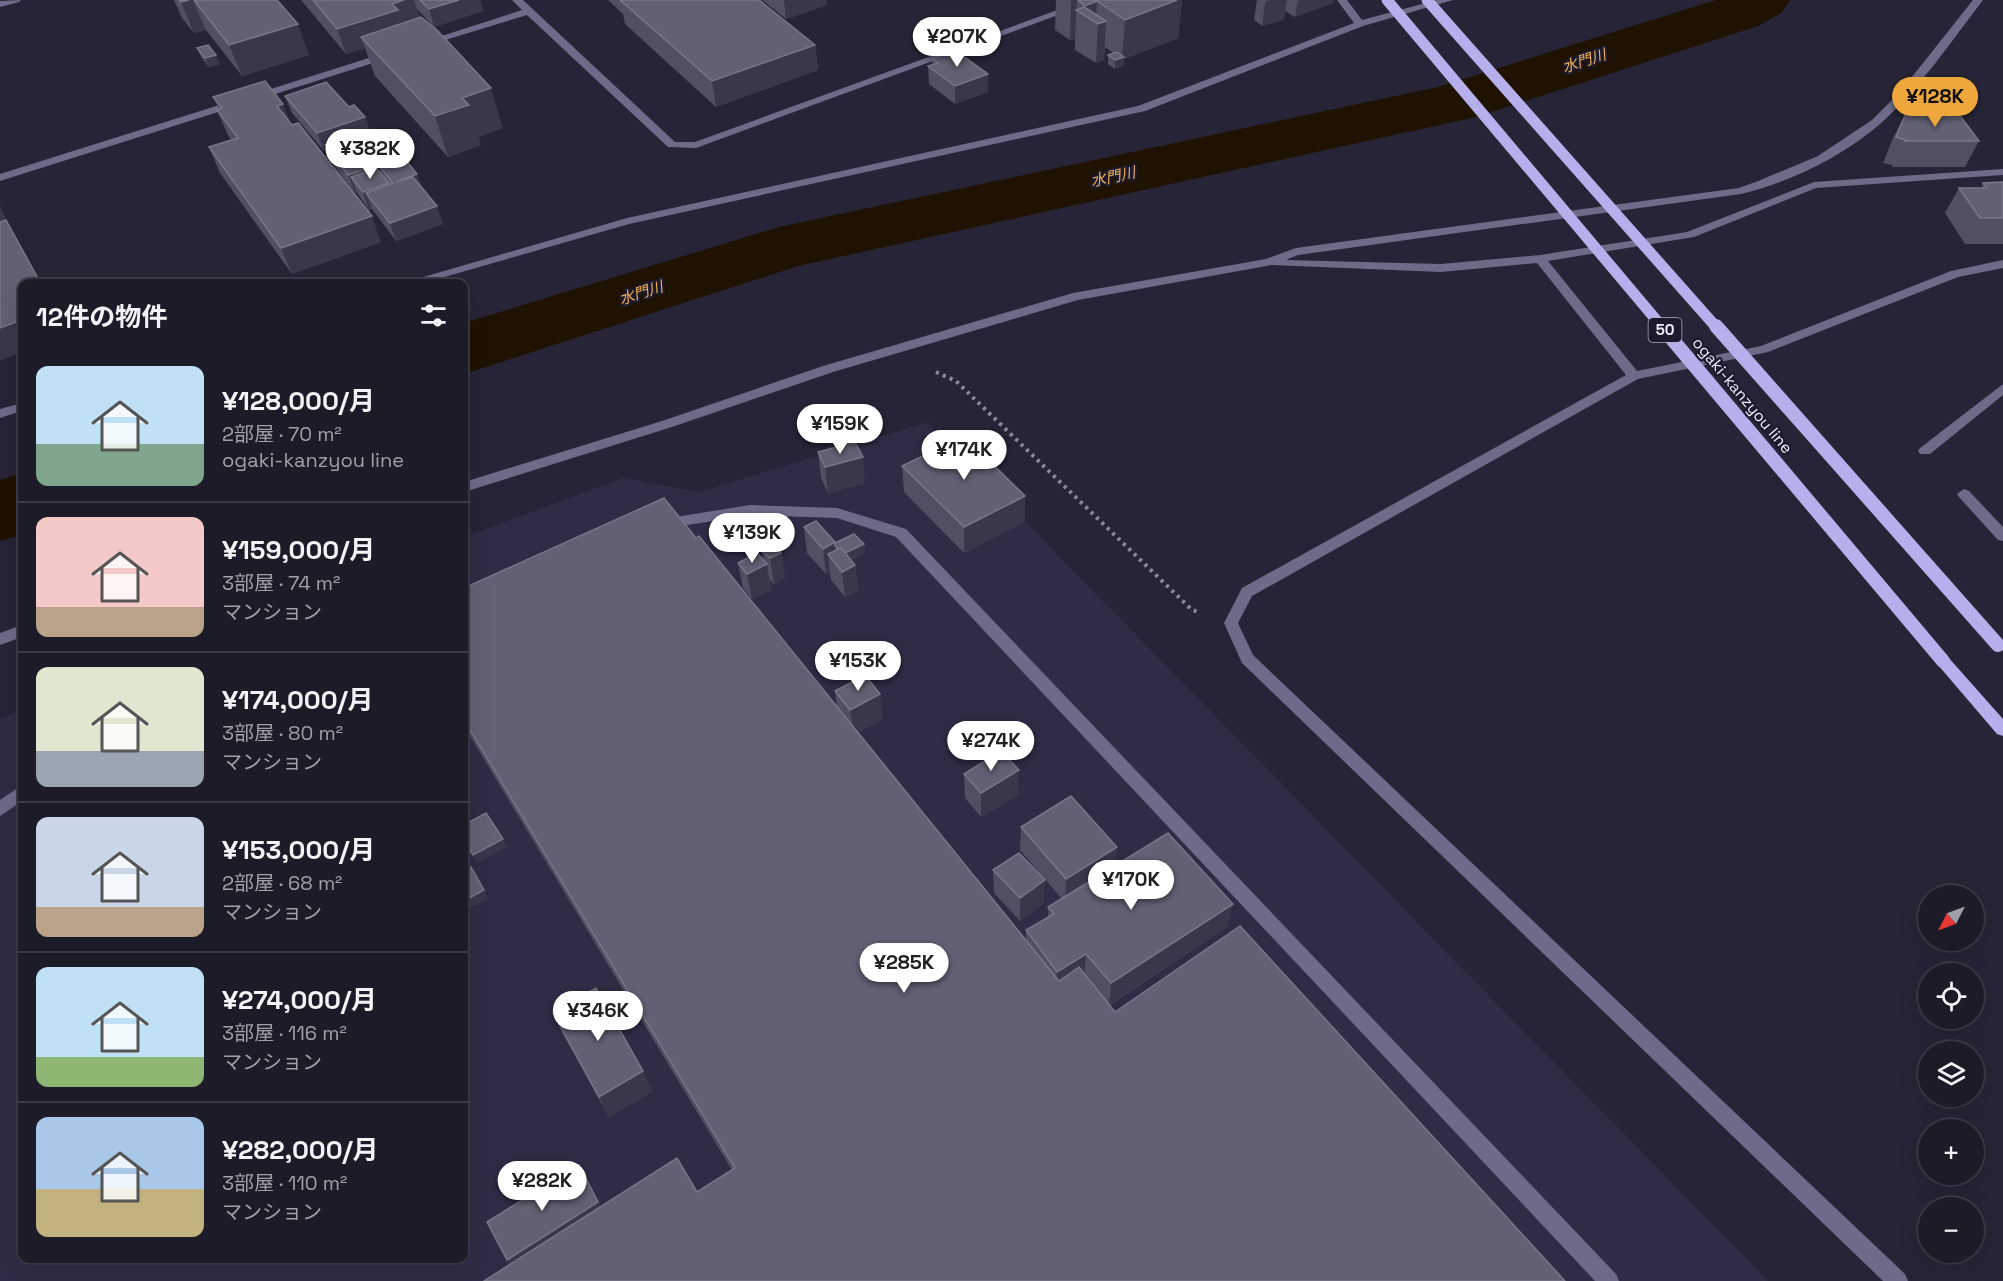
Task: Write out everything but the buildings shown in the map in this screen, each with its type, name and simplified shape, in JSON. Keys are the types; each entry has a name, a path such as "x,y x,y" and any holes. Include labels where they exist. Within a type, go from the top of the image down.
{"main road":[{"name":"ogaki-kanzyou line","path":"1387,0 2003,730"},
{"name":"ogaki-kanzyou line","path":"1427,0 2001,648"}],"street":[{"path":"0,4 16,0"},
{"path":"517,0 672,145 696,145 1094,0"},
{"path":"1342,0 1360,24"},
{"path":"423,279 627,221 1141,109 1360,24 1448,0"},
{"path":"468,486 667,424 828,369 1077,296 1269,262 1296,252 1741,191 1796,171 1848,144 1892,108 1978,0"},
{"path":"416,46 528,11"},
{"path":"0,178 404,50"},
{"path":"1796,171 1814,185"},
{"path":"1269,262 1440,268 1540,259 1690,236 1814,185 2003,172"},
{"path":"1540,259 1634,376"},
{"path":"1898,1281 1247,659 1231,623 1247,592 1634,376 1764,349 1955,274 2003,264"},
{"path":"1925,451 2003,388"},
{"path":"0,414 18,408"},
{"path":"1964,494 2003,537"},
{"path":"650,527 750,510 837,513 901,533 1609,1281"},
{"path":"0,639 18,632"},
{"path":"0,809 18,795"}],"path":[{"path":"931,369 956,381 1192,610 1231,623"}],"shaded area":[{"path":"928,422 1768,1281 0,1281 0,719 18,712 18,1263 468,1263 468,536 623,478 699,492"}],"waterway":[{"name":"水門川","path":"468,348 779,249 1453,103 1737,13 1760,0"},
{"name":"水門川","path":"0,511 18,504"}]}
